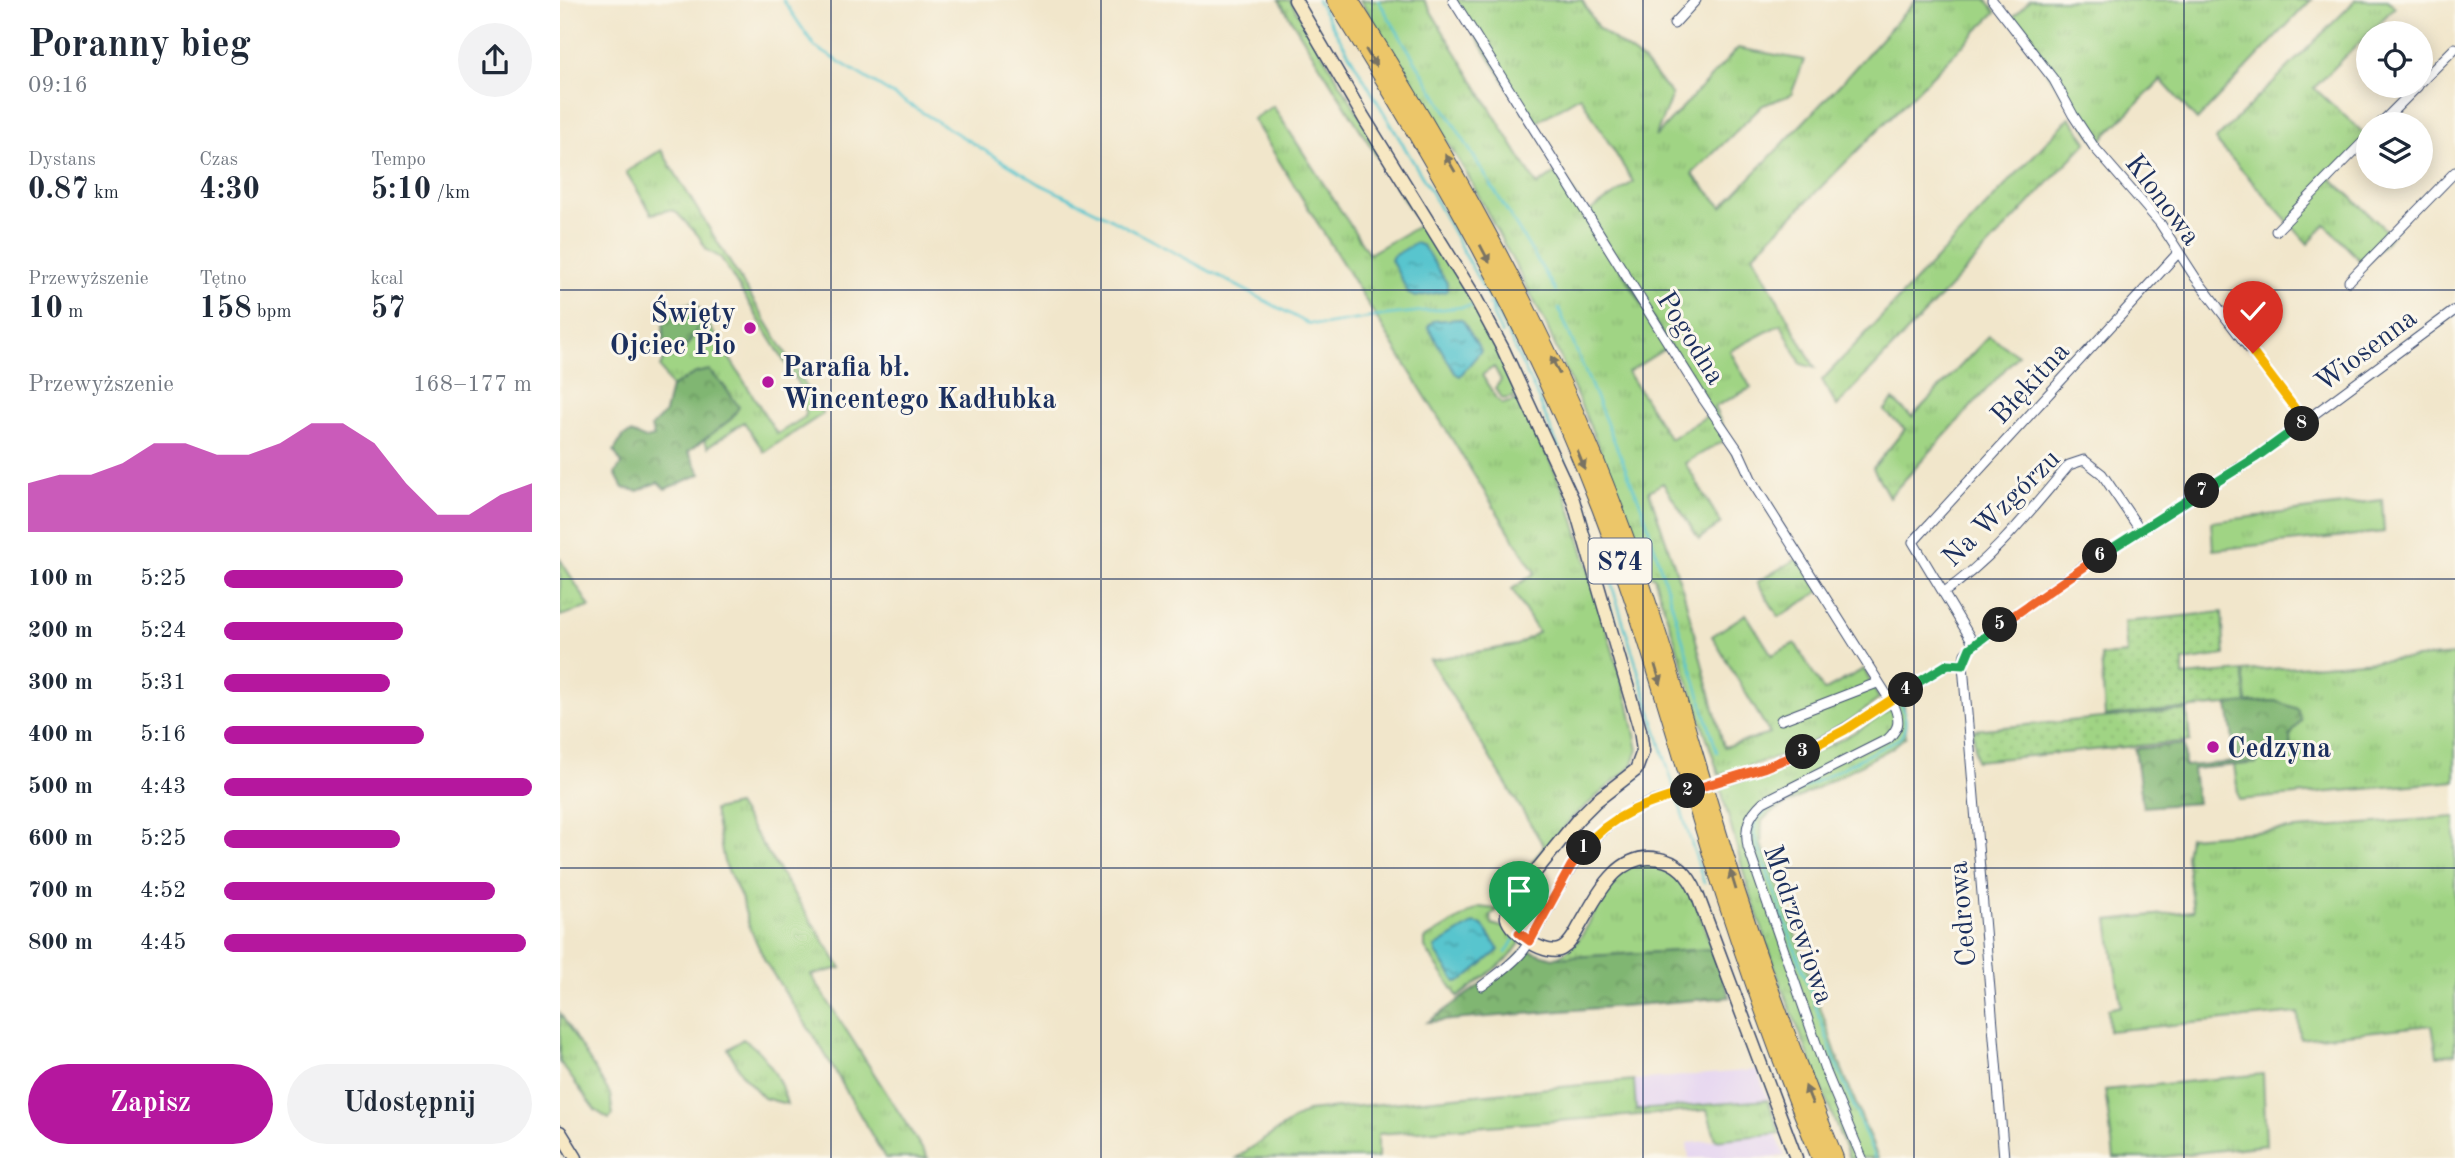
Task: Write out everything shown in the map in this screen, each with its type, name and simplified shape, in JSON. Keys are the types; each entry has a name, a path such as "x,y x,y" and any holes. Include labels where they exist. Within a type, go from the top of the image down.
{"highway":[{"name":"S74","path":"1335,0 1402,107 1463,213 1520,323 1568,428 1637,610 1749,969 1821,1158"},
{"name":"S74","path":"1350,0 1475,206 1527,306 1586,435 1650,605 1754,945 1835,1158"}],"street":[{"path":"1295,0 1476,299 1503,349 1573,500 1640,730 1643,751 1636,770 1621,784 1595,801 1578,819 1509,907 1508,920 1511,926 1530,941 1548,951 1558,951 1572,940 1612,876 1630,862 1658,858 1671,862 1681,870 1697,894 1796,1158"},
{"name":"Pogodna","path":"1453,0 1738,450 1754,485 1798,551 1889,701"},
{"path":"1674,24 1696,0"},
{"name":"Klonowa","path":"1992,0 2054,80 2094,147 2160,223 2178,253 2305,422"},
{"path":"2433,71 2455,48"},
{"path":"2392,112 2406,98"},
{"path":"2276,231 2356,149"},
{"path":"2348,281 2455,172"},
{"name":"Błękitna","path":"1943,593 1913,542 2178,253"},
{"name":"Wiosenna","path":"1963,665 1965,654 1975,644 2087,564 2255,458 2455,310"},
{"name":"Na Wzgórzu","path":"1943,593 1984,561 2069,465 2077,461 2084,460 2102,474 2140,530"},
{"path":"1943,593 1975,644"},
{"path":"1482,986 1511,963 1530,941 1571,866 1589,842 1622,815 1654,801 1784,761 1819,745 1948,664 1963,665"},
{"name":"Cedrowa","path":"1963,665 2004,1158"},
{"path":"1781,720 1877,683"},
{"name":"Modrzewiowa","path":"1862,1158 1826,1072 1746,834 1749,819 1763,802 1888,739 1895,732 1899,720 1889,701"},
{"path":"560,1132 576,1158"}],"shaded area":[{"path":"1757,1070 1768,1100 1635,1110 1634,1080"},
{"path":"1776,1134 1785,1156 1689,1158 1687,1143"}],"green space":[{"path":"1279,0 1290,0 1481,316 1516,393 1514,397 1503,399 1495,388 1501,380 1494,367 1482,375 1496,398 1503,404 1520,399 1567,497 1629,705 1638,750 1632,766 1572,818 1500,909 1490,915 1492,924 1513,932 1520,943 1510,957 1458,997 1425,948 1425,939 1479,907 1496,909 1544,846 1430,660 1517,645 1538,632 1512,589 1535,573 1253,119 1273,106 1369,254 1420,225"},
{"path":"1360,0 1424,0 1537,185 1560,170 1668,347 1628,372 1670,439 1712,413 1587,213 1633,182 1580,96 1532,125 1453,0 1582,0 1598,28 1643,61 1672,95 1655,137 1738,48 1804,60 1791,95 1763,105 1692,174 1722,207 1844,80 1916,0 1987,0 1996,12 1753,255 1815,368 1801,364 1781,324 1730,351 1751,388 1714,407 1740,464 1725,440 1685,463 1721,523 1699,539 1663,483 1649,491 1684,594 1724,747 1770,734 1712,636 1746,614 1772,655 1795,643 1824,691 1864,669 1879,699 1847,723 1781,756 1719,775 1654,577 1648,573 1595,438 1544,320 1467,174"},
{"path":"2030,0 2311,0 2197,120 2161,80 2097,144 2011,19"},
{"path":"2356,0 2388,0 2395,7 2381,21 2356,21 2356,46 2314,88 2356,126 2356,150 2331,178 2392,236 2364,265 2325,224 2308,244 2215,140"},
{"path":"2070,117 2087,142 1837,406 1822,380"},
{"path":"661,150 823,414 764,452 744,422 708,447 704,440 731,419 696,373 671,387 660,367 666,353 671,358 690,342 694,331 705,319 777,434 805,417 806,411 800,400 805,395 721,258 707,250 698,235 675,211 652,214 626,172"},
{"path":"695,302 705,319 682,351 671,358 664,339 666,309 669,303 683,305"},
{"path":"1989,336 2018,355 1889,497 1873,468 1905,429 1884,411 1893,400 1912,417"},
{"path":"709,370 739,407 731,419 688,452 701,474 665,489 658,482 638,491 623,488 615,473 622,464 614,451 623,436 631,433 646,439 654,437 651,427 665,413 671,387 696,373"},
{"path":"2382,500 2384,532 2213,550 2211,522"},
{"path":"1798,558 1820,591 1779,617 1757,582"},
{"path":"560,559 590,607 560,616"},
{"path":"2222,612 2225,655 2183,661 2183,676 2243,671 2247,703 2105,716 2101,656 2127,654 2124,622"},
{"path":"2455,655 2455,781 2239,800 2234,765 2257,763 2258,752 2290,736 2301,720 2275,701 2247,703 2243,671"},
{"path":"2275,701 2298,709 2301,720 2290,736 2291,753 2258,752 2257,763 2193,769 2197,803 2143,807 2135,749 2184,744 2185,766 2236,762 2228,704"},
{"path":"1901,702 1904,705 1906,736 1892,748 1770,813 1762,821 1761,845 1771,863 1839,1062 1878,1158 1849,1158 1781,985 1746,881 1720,787 1768,771 1837,742"},
{"path":"2187,710 2190,741 1976,761 1973,730"},
{"path":"737,805 841,968 811,975 928,1158 885,1158 822,1049 766,963 749,926 741,897 724,862 714,810"},
{"path":"2455,817 2455,1054 2437,1056 2432,1025 2300,1039 2298,1013 2109,1031 2108,1009 2121,1006 2108,920 2193,911 2186,856 2189,837"},
{"path":"1648,862 1675,874 1685,884 1697,907 1712,949 1553,958 1566,952 1577,942 1615,879 1626,869"},
{"path":"1524,949 1553,958 1712,949 1730,997 1428,1022 1511,963"},
{"path":"560,1013 610,1094 613,1115 609,1119 595,1110 560,1062"},
{"path":"743,1039 758,1051 771,1067 787,1104 764,1098 743,1076 728,1049"},
{"path":"2263,1074 2266,1145 2152,1158 2114,1158 2105,1090"},
{"path":"1634,1080 1636,1110 1768,1100 1780,1133 1716,1140 1707,1110 1378,1134 1378,1158 1236,1158 1307,1111"}],"water":[{"path":"1416,243 1423,246 1447,283 1447,291 1415,297 1409,294 1391,260 1393,256"},
{"path":"1433,321 1463,321 1481,351 1460,376 1455,373 1428,327"},
{"path":"1474,923 1482,925 1499,950 1463,980 1456,982 1435,947"}],"waterway":[{"path":"783,0 815,47 1040,184 1307,323 1323,325 1472,306"},
{"path":"1317,0 1427,185 1506,330 1536,393 1603,556 1675,791"},
{"path":"1378,0 1556,291"},
{"path":"1487,305 1502,304"},
{"path":"1492,308 1502,334"},
{"path":"1559,309 1643,510 1717,752"},
{"path":"1609,603 1643,718"},
{"path":"1875,1158 1836,1063 1754,835 1755,821 1771,805 1900,738 1906,722 1902,705"},
{"path":"1608,799 1638,777 1648,761 1645,724"},
{"path":"1677,797 1704,883"},
{"path":"1522,926 1515,920 1513,912 1532,886"},
{"path":"1506,953 1514,939"}],"place":[{"name":"Święty Ojciec Pio","path":"750,328"},
{"name":"Parafia bł. Wincentego Kadłubka","path":"768,382"},
{"name":"Cedzyna","path":"2213,747"}],"route":[{"path":"1519,933 1530,941 1580,853 1598,833 1622,815 1654,801 1784,761 1845,730 1948,664 1963,665 1965,654 1970,648 2087,564 2255,458 2305,422 2253,353"}]}
